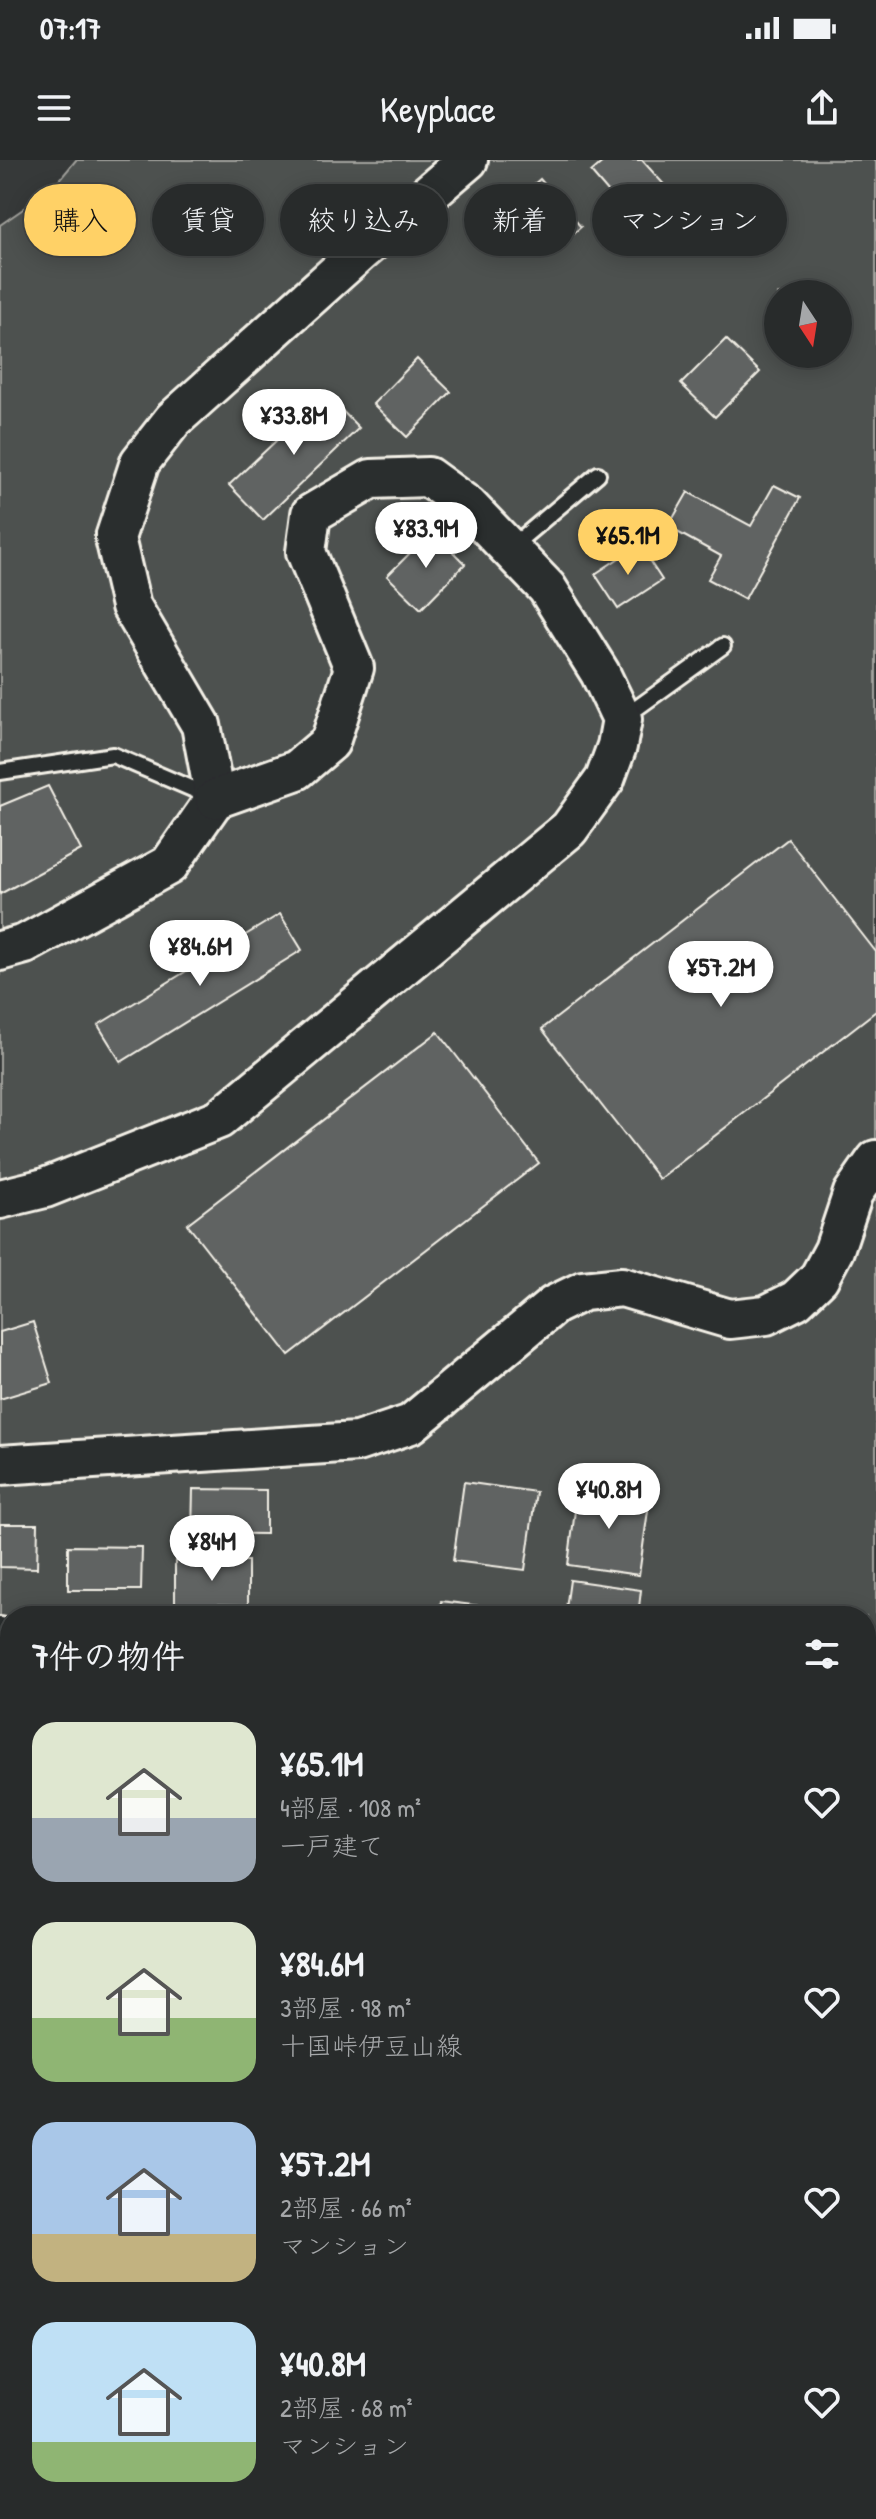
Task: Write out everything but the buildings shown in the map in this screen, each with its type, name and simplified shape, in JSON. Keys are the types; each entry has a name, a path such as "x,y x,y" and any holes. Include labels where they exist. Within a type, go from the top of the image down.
{"street":[{"path":"215,799 201,725 131,606 115,538 140,462 173,420 348,262 468,160"},
{"path":"0,951 25,944 169,865 215,799 297,770 330,742 354,668 306,552 311,514 371,479 428,477 468,506 547,588 600,673 622,719 617,746 605,779 569,829 219,1119 45,1188 0,1199"},
{"path":"0,1465 357,1442 411,1424 554,1305 583,1291 622,1287 730,1319 766,1315 796,1300 819,1278 834,1250 853,1193 876,1160"}],"lane":[{"path":"508,550 598,474"},
{"path":"622,719 723,646"},
{"path":"0,772 113,755 215,799"}],"shaded area":[{"path":"76,160 876,160 876,1606 0,1606 0,225 24,208 24,256 136,256 136,184 56,184"}]}
